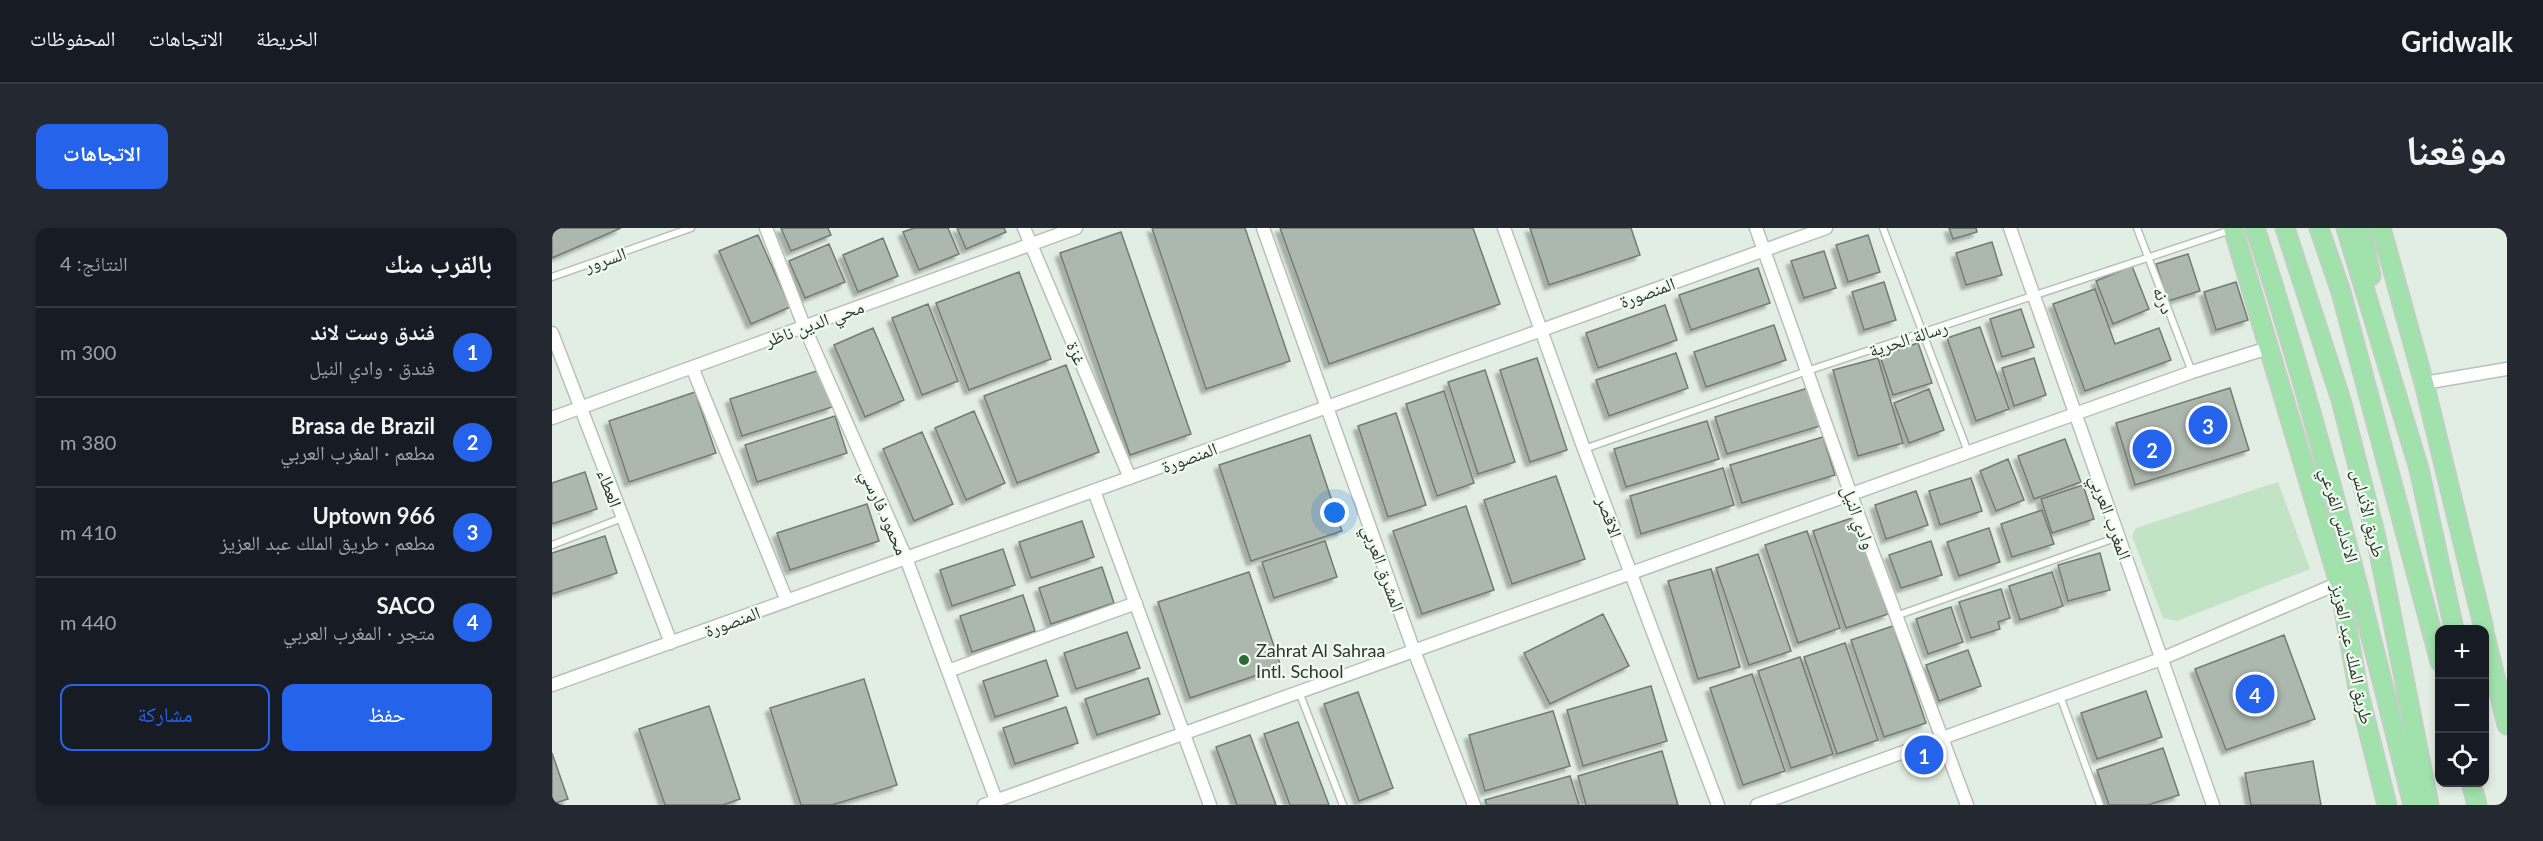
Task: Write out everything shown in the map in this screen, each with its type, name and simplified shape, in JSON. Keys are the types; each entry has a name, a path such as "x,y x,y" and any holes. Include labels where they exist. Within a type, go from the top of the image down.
{"main road":[{"path":"2236,228 2296,360"},
{"name":"طريق الملك عبد العزيز","path":"2236,228 2268,348 2339,583 2359,693 2387,805"},
{"name":"الاندلس الفرعي","path":"2255,228 2296,360 2355,570 2413,805"},
{"name":"طريق الأندلس","path":"2285,228 2341,400 2373,526 2429,805"},
{"name":"طريق الأندلس","path":"2319,228 2341,292 2435,647"},
{"path":"2346,228 2420,469 2453,625"},
{"path":"2361,228 2369,262 2378,334"},
{"path":"2381,228 2424,383 2483,625"},
{"path":"2489,651 2507,725"},
{"path":"2472,787 2477,805"},
{"path":"2482,787 2485,805"}],"street":[{"name":"محمود فارسي","path":"765,228 804,326 906,558 996,800"},
{"name":"غزة","path":"1024,228 1130,478"},
{"name":"محي الدين ناظر","path":"552,417 1076,228"},
{"name":"المشرق العربي","path":"1263,228 1414,651 1474,805"},
{"name":"الاقصر","path":"1504,228 1540,331 1718,805"},
{"name":"وادي النيل","path":"1756,228 1851,495 1966,805"},
{"name":"المنصورة","path":"552,686 1826,228"},
{"name":"المغرب العربي","path":"2010,228 2213,805"},
{"name":"العطاء","path":"552,333 579,408 672,642"},
{"path":"984,805 2192,372 2268,348"},
{"path":"692,367 787,601"},
{"path":"2424,383 2507,369"},
{"path":"1095,491 1210,805"},
{"path":"1757,805 2161,659 2339,583"},
{"path":"948,671 1136,603"}],"lane":[{"name":"السرور","path":"552,277 691,228"},
{"path":"1882,228 1968,453"},
{"name":"درنه","path":"2137,228 2192,372"},
{"name":"رسالة الحرية","path":"1584,449 1807,371 2236,228"},
{"path":"552,545 622,518"},
{"path":"1896,616 2118,537"},
{"path":"1299,692 1343,805"},
{"path":"2059,696 2100,805"}],"green space":[{"path":"2278,482 2310,569 2177,621 2163,618 2132,536 2136,528"}],"building":[{"path":"552,228 621,228 552,258"},
{"path":"781,228 828,228 831,235 791,251"},
{"path":"914,228 948,228 959,254 919,270 903,232"},
{"path":"957,228 1004,228 1006,232 966,249"},
{"path":"1152,228 1245,228 1290,361 1206,389"},
{"path":"1280,228 1473,228 1500,304 1329,364"},
{"path":"1530,228 1631,228 1640,255 1549,285"},
{"path":"1949,228 1976,228 1977,232 1953,239"},
{"path":"1121,232 1191,434 1130,455 1060,253"},
{"path":"758,235 790,307 751,324 719,251"},
{"path":"1868,235 1880,272 1848,282 1836,245"},
{"path":"883,238 898,276 858,292 843,255"},
{"path":"1992,242 2002,275 1966,285 1956,253"},
{"path":"829,244 845,282 805,298 789,261"},
{"path":"1824,251 1836,288 1804,298 1791,261"},
{"path":"2188,254 2200,291 2168,301 2156,264"},
{"path":"2132,266 2149,309 2113,324 2096,281"},
{"path":"1758,268 1770,303 1691,330 1679,295"},
{"path":"1019,272 1051,359 969,390 936,303"},
{"path":"1884,282 1896,320 1864,330 1852,292"},
{"path":"2236,282 2248,320 2216,330 2204,292"},
{"path":"2095,289 2115,344 2159,328 2171,360 2085,391 2053,304"},
{"path":"928,304 958,381 922,395 892,318"},
{"path":"1665,305 1677,340 1598,368 1586,333"},
{"path":"2021,309 2034,347 2002,357 1990,319"},
{"path":"1774,325 1786,360 1706,387 1694,352"},
{"path":"1980,327 2009,409 1976,421 1947,338"},
{"path":"873,328 904,400 865,417 834,345"},
{"path":"1918,343 1932,383 1893,395 1880,356"},
{"path":"1676,353 1688,388 1609,416 1596,380"},
{"path":"1537,358 1567,450 1530,462 1500,370"},
{"path":"1878,358 1903,443 1858,456 1833,370"},
{"path":"2034,358 2046,395 2014,406 2002,368"},
{"path":"1066,365 1099,452 1017,483 984,396"},
{"path":"820,370 832,407 742,436 730,399"},
{"path":"1485,370 1515,462 1478,474 1448,382"},
{"path":"1808,388 1820,426 1727,454 1715,417"},
{"path":"2230,388 2249,450 2135,485 2116,423"},
{"path":"1929,389 1944,430 1909,443 1894,403"},
{"path":"1444,391 1474,483 1437,496 1406,404"},
{"path":"695,392 716,453 629,482 609,421"},
{"path":"974,411 1005,483 966,500 935,428"},
{"path":"1396,413 1426,505 1388,517 1358,426"},
{"path":"835,416 847,453 757,482 745,445"},
{"path":"1707,421 1719,459 1626,487 1614,449"},
{"path":"922,432 953,504 914,521 883,449"},
{"path":"1310,435 1342,531 1251,561 1219,465"},
{"path":"1823,437 1835,475 1742,503 1730,465"},
{"path":"2065,439 2081,482 2034,499 2018,456"},
{"path":"2008,459 2024,500 1996,511 1980,471"},
{"path":"1723,468 1734,505 1641,534 1630,496"},
{"path":"585,472 597,509 552,524 552,483"},
{"path":"1556,476 1585,559 1512,584 1484,500"},
{"path":"1971,478 1982,511 1940,525 1929,491"},
{"path":"2083,485 2094,519 2052,533 2041,499"},
{"path":"1916,491 1928,525 1886,539 1875,505"},
{"path":"867,504 879,541 790,570 777,533"},
{"path":"1466,506 1494,590 1422,614 1393,531"},
{"path":"2042,510 2054,544 2012,557 2001,524"},
{"path":"1855,517 1888,614 1846,628 1813,531"},
{"path":"1082,521 1094,557 1031,578 1019,542"},
{"path":"1989,528 2000,562 1959,576 1947,542"},
{"path":"1807,531 1840,628 1798,643 1765,545"},
{"path":"605,536 617,573 552,594 552,553"},
{"path":"1325,541 1337,577 1274,598 1262,562"},
{"path":"1931,541 1942,575 1901,588 1889,555"},
{"path":"1003,549 1015,585 952,606 940,570"},
{"path":"2100,553 2110,590 2068,601 2058,565"},
{"path":"1758,554 1791,651 1749,665 1716,568"},
{"path":"1102,567 1114,603 1051,624 1039,588"},
{"path":"1711,569 1740,667 1698,679 1668,581"},
{"path":"1249,572 1281,667 1190,698 1158,602"},
{"path":"2052,572 2063,606 2020,620 2009,586"},
{"path":"2001,589 2010,618 1998,622 2000,629 1971,638 1959,602"},
{"path":"1023,595 1035,631 972,652 960,616"},
{"path":"1951,607 1963,642 1928,654 1916,619"},
{"path":"1603,614 1629,666 1550,704 1524,653"},
{"path":"1893,626 1926,723 1884,737 1851,640"},
{"path":"1127,632 1140,668 1076,689 1064,653"},
{"path":"2284,635 2315,719 2226,750 2195,669"},
{"path":"1845,643 1878,740 1837,754 1804,657"},
{"path":"1968,650 1981,686 1939,701 1926,665"},
{"path":"1800,657 1833,754 1791,768 1758,671"},
{"path":"1046,660 1058,696 995,717 983,681"},
{"path":"1752,674 1785,771 1743,785 1710,688"},
{"path":"1148,678 1160,714 1097,735 1085,699"},
{"path":"864,679 897,785 832,805 801,805 770,708"},
{"path":"1651,686 1667,741 1583,766 1567,710"},
{"path":"2146,691 2162,737 2097,759 2081,713"},
{"path":"1358,692 1393,788 1359,801 1324,704"},
{"path":"709,706 740,799 723,805 665,805 639,729"},
{"path":"1066,707 1078,743 1015,764 1003,728"},
{"path":"1553,711 1570,766 1485,791 1469,735"},
{"path":"1298,722 1329,805 1290,805 1264,734"},
{"path":"1250,735 1276,805 1237,805 1216,747"},
{"path":"2163,748 2179,795 2148,805 2109,805 2097,770"},
{"path":"1662,751 1678,805 1586,805 1578,776"},
{"path":"552,753 568,799 552,804"},
{"path":"2313,761 2321,805 2251,805 2245,773"},
{"path":"1570,776 1579,805 1487,805 1485,800"}],"place":[{"name":"Uptown 966","path":"2208,425"},
{"name":"Brasa de Brazil","path":"2152,449"},
{"name":"Zahrat Al Sahraa Intl. School","path":"1244,660"},
{"name":"SACO","path":"2255,694"},
{"name":"فندق وست لاند","path":"1924,755"}]}
